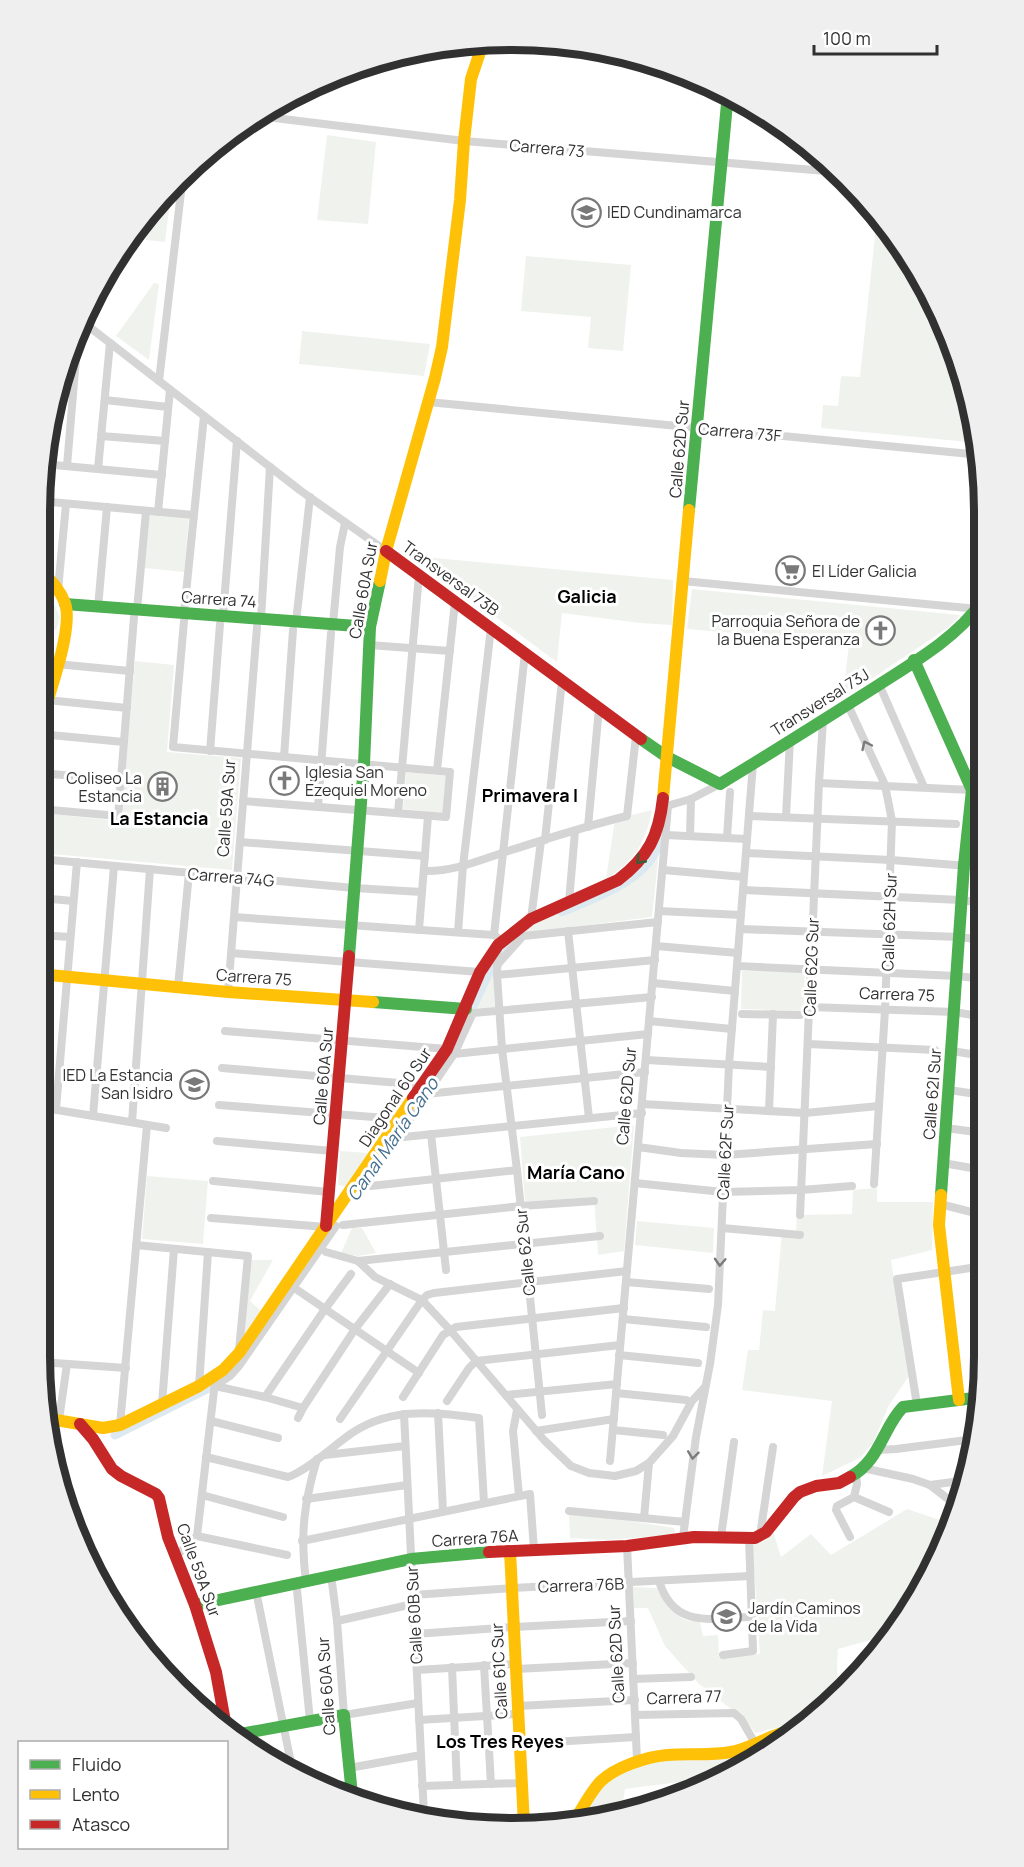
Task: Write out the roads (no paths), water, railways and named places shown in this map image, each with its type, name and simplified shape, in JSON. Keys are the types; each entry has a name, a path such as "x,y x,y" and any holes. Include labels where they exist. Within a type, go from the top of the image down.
{"street":[{"name":"Calle 60A Sur","path":"335,1226 329,1192 364,764 370,636 386,551 442,347 459,207 471,79 481,50"},
{"name":"Calle 62D Sur","path":"610,1461 666,835 667,757 727,102"},
{"name":"Carrera 73","path":"270,118 464,141 824,171"},
{"path":"159,381 181,189"},
{"name":"Transversal 73B","path":"89,326 310,497 636,736 667,757 725,788"},
{"path":"98,469 110,343"},
{"path":"67,466 76,358"},
{"path":"158,512 170,390"},
{"path":"105,400 168,407"},
{"name":"Carrera 73F","path":"428,402 971,454"},
{"path":"204,416 173,747 450,772 446,817 243,801"},
{"path":"101,436 165,441"},
{"path":"210,751 237,441"},
{"path":"52,464 162,475"},
{"name":"Calle 59A Sur","path":"228,992 270,467"},
{"path":"284,757 295,626 310,497"},
{"path":"50,502 194,515"},
{"path":"58,590 66,504"},
{"path":"98,607 107,507"},
{"path":"50,810 118,816 146,511"},
{"path":"318,807 332,629 340,547 345,523"},
{"path":"398,813 419,575"},
{"path":"683,580 974,605"},
{"path":"50,581 58,590 66,608 65,628 50,688"},
{"path":"437,770 455,602"},
{"name":"Carrera 74","path":"66,608 98,607 136,614"},
{"name":"Carrera 74","path":"66,608 332,629 370,636"},
{"name":"Transversal 73J","path":"665,807 725,788 753,764 848,705 957,631 974,613"},
{"path":"458,932 491,628"},
{"path":"370,636 413,649 450,651"},
{"name":"Calle 62 Sur","path":"525,653 502,853 496,975 542,1415"},
{"path":"914,660 974,780"},
{"path":"56,664 130,671"},
{"path":"531,919 562,681"},
{"path":"879,684 924,787"},
{"path":"50,700 127,708"},
{"name":"Calle 62H Sur","path":"848,705 885,785 892,821 887,972 874,1184"},
{"path":"588,827 599,708"},
{"name":"Calle 62G Sur","path":"800,1215 817,819 824,720"},
{"path":"50,735 124,741"},
{"path":"424,871 438,872 464,866 627,816 636,736"},
{"path":"786,817 790,740"},
{"name":"Calle 62F Sur","path":"683,1538 696,1437 718,1305 729,1065 753,764"},
{"path":"50,774 121,780"},
{"path":"819,783 924,787 974,786"},
{"path":"725,788 727,838"},
{"path":"690,836 691,799"},
{"name":"Calle 62I Sur","path":"959,1400 939,1225 961,900 974,804"},
{"path":"234,916 458,932 498,940 531,919 618,880 652,846 665,807"},
{"path":"419,930 428,816"},
{"path":"749,816 956,824"},
{"path":"568,902 575,831"},
{"path":"666,835 747,838"},
{"path":"240,842 425,856"},
{"path":"746,853 974,866"},
{"name":"Carrera 74G","path":"50,860 354,888 422,892"},
{"path":"56,1109 76,862"},
{"path":"93,1116 114,866"},
{"path":"132,1122 150,869"},
{"path":"663,870 744,877"},
{"path":"178,987 189,873"},
{"path":"743,890 974,902"},
{"path":"50,899 73,901"},
{"path":"659,911 741,915"},
{"path":"496,965 523,936 658,922"},
{"path":"740,928 974,939"},
{"path":"568,931 589,1118"},
{"path":"50,935 70,937"},
{"name":"Diagonal 60 Sur","path":"215,1381 239,1353 335,1226 347,1196 392,1138 450,1052 469,1011 480,972 498,940"},
{"path":"656,946 738,953"},
{"path":"231,952 480,972"},
{"path":"496,975 655,960"},
{"path":"737,966 974,978"},
{"name":"Carrera 75","path":"50,975 469,1011 652,997"},
{"path":"653,983 735,991"},
{"name":"Carrera 75","path":"809,1007 955,1012 974,1015"},
{"path":"742,1014 800,1015"},
{"path":"769,1111 773,1014"},
{"path":"650,1021 732,1029"},
{"path":"225,1031 450,1052 648,1034"},
{"path":"808,1044 935,1050"},
{"path":"952,1051 974,1055"},
{"path":"646,1060 771,1067"},
{"path":"222,1068 339,1078 424,1090 506,1086 645,1072"},
{"name":"Diagonal 60 Sur","path":"392,1138 399,1119 424,1090"},
{"path":"949,1090 974,1094"},
{"path":"219,1105 399,1119"},
{"path":"392,1138 589,1118 642,1108 805,1113 879,1106"},
{"path":"50,1108 166,1128"},
{"path":"67,1364 54,1420 103,1428 120,1425 147,1125"},
{"path":"946,1128 974,1132"},
{"path":"431,1134 446,1270"},
{"path":"217,1141 333,1151"},
{"path":"638,1148 725,1155 876,1144"},
{"path":"943,1163 974,1168"},
{"path":"370,1186 517,1170"},
{"path":"213,1181 329,1192 336,1196 347,1196"},
{"path":"635,1184 723,1192 852,1186"},
{"path":"211,1218 335,1226 520,1206 594,1201"},
{"path":"940,1204 974,1213"},
{"path":"722,1228 800,1235"},
{"path":"326,1252 358,1261 600,1236"},
{"path":"136,1245 248,1256 239,1353"},
{"path":"162,1404 174,1249"},
{"path":"199,1386 208,1252"},
{"path":"358,1261 369,1273 422,1300 536,1431 571,1466 589,1473 615,1476 636,1471 649,1463 673,1436 692,1401 706,1386"},
{"path":"917,1405 897,1279 974,1268"},
{"path":"340,1419 427,1295 627,1271"},
{"path":"265,1397 351,1274"},
{"path":"626,1282 709,1289"},
{"path":"298,1418 355,1329 390,1284"},
{"path":"291,1285 419,1373"},
{"name":"Diagonal 60 Sur","path":"120,1425 199,1386 230,1376 239,1366 291,1285"},
{"path":"403,1397 443,1335 456,1327 624,1308"},
{"path":"623,1319 706,1327"},
{"path":"447,1401 476,1361 620,1345"},
{"path":"620,1355 699,1363"},
{"path":"50,1363 126,1368"},
{"path":"175,1557 197,1536 215,1381 303,1408"},
{"path":"506,1395 616,1388 686,1400"},
{"path":"754,1537 770,1527 800,1492 816,1486 839,1483 859,1471 878,1450 897,1413 903,1407 973,1398"},
{"path":"517,1410 513,1431 519,1496"},
{"path":"206,1457 288,1477 371,1421 404,1414 438,1413 479,1418 484,1503"},
{"path":"438,1413 443,1511"},
{"name":"Calle 60B Sur","path":"404,1414 424,1809"},
{"path":"536,1431 614,1419"},
{"path":"211,1421 278,1438"},
{"name":"Calle 59A Sur","path":"80,1424 93,1438 112,1469 156,1494 159,1498 168,1537 195,1605 216,1672 224,1717"},
{"path":"613,1430 663,1435"},
{"path":"878,1450 967,1439"},
{"path":"721,1537 734,1442"},
{"path":"320,1457 405,1446"},
{"path":"723,1655 753,1651 750,1576 754,1537 773,1447"},
{"path":"306,1581 302,1541 306,1499 320,1457"},
{"path":"644,1518 649,1463"},
{"path":"859,1471 913,1479 930,1485 951,1501"},
{"path":"850,1538 837,1514 837,1506 854,1497 859,1471"},
{"path":"930,1485 957,1481"},
{"path":"306,1499 407,1485"},
{"path":"302,1541 530,1494 534,1550"},
{"path":"202,1495 284,1517"},
{"path":"854,1497 890,1512"},
{"path":"569,1511 685,1522"},
{"path":"197,1536 287,1555"},
{"name":"Carrera 76A","path":"195,1605 411,1559 454,1554 627,1546 683,1538 754,1537"},
{"name":"Calle 62D Sur","path":"627,1546 637,1760"},
{"name":"Calle 61C Sur","path":"510,1551 524,1818"},
{"name":"Calle 60A Sur","path":"331,1575 351,1788"},
{"name":"Carrera 76B","path":"337,1621 413,1600 512,1588 750,1576"},
{"path":"659,1581 666,1598 684,1615 703,1619 752,1617"},
{"path":"297,1590 310,1721"},
{"path":"256,1591 291,1761"},
{"path":"415,1634 631,1621"},
{"path":"417,1670 484,1665 633,1663"},
{"path":"484,1665 491,1784"},
{"path":"452,1667 457,1785"},
{"path":"633,1679 692,1677"},
{"name":"Carrera 77","path":"419,1720 487,1716 518,1710 634,1700"},
{"path":"245,1733 418,1703"},
{"name":"Carrera 77","path":"635,1715 734,1713 741,1719 754,1749"},
{"path":"762,1744 779,1733"},
{"path":"519,1744 636,1737"},
{"path":"578,1813 602,1780 637,1760 667,1755 719,1754 752,1750"},
{"path":"349,1768 421,1755"},
{"path":"422,1786 522,1783"}],"waterway":[{"name":"Canal María Cano","path":"562,912 608,892 640,872 650,861 660,842"},
{"name":"Canal María Cano","path":"467,1019 493,964 513,937"},
{"name":"Canal María Cano","path":"115,1435 209,1388 218,1380"}],"place":[{"name":"IED Cundinamarca","path":"586,212"},
{"name":"El Líder Galicia","path":"791,571"},
{"name":"Parroquia Señora de la Buena Esperanza","path":"881,630"},
{"name":"Iglesia San Ezequiel Moreno","path":"284,781"},
{"name":"Coliseo La Estancia","path":"163,787"},
{"name":"IED La Estancia San Isidro","path":"194,1084"},
{"name":"Jardín Caminos de la Vida","path":"727,1617"}],"district":[{"name":"Galicia","path":"587,596"},
{"name":"Primavera I","path":"530,795"},
{"name":"La Estancia","path":"159,818"},
{"name":"María Cano","path":"576,1172"},
{"name":"Los Tres Reyes","path":"500,1741"}]}
